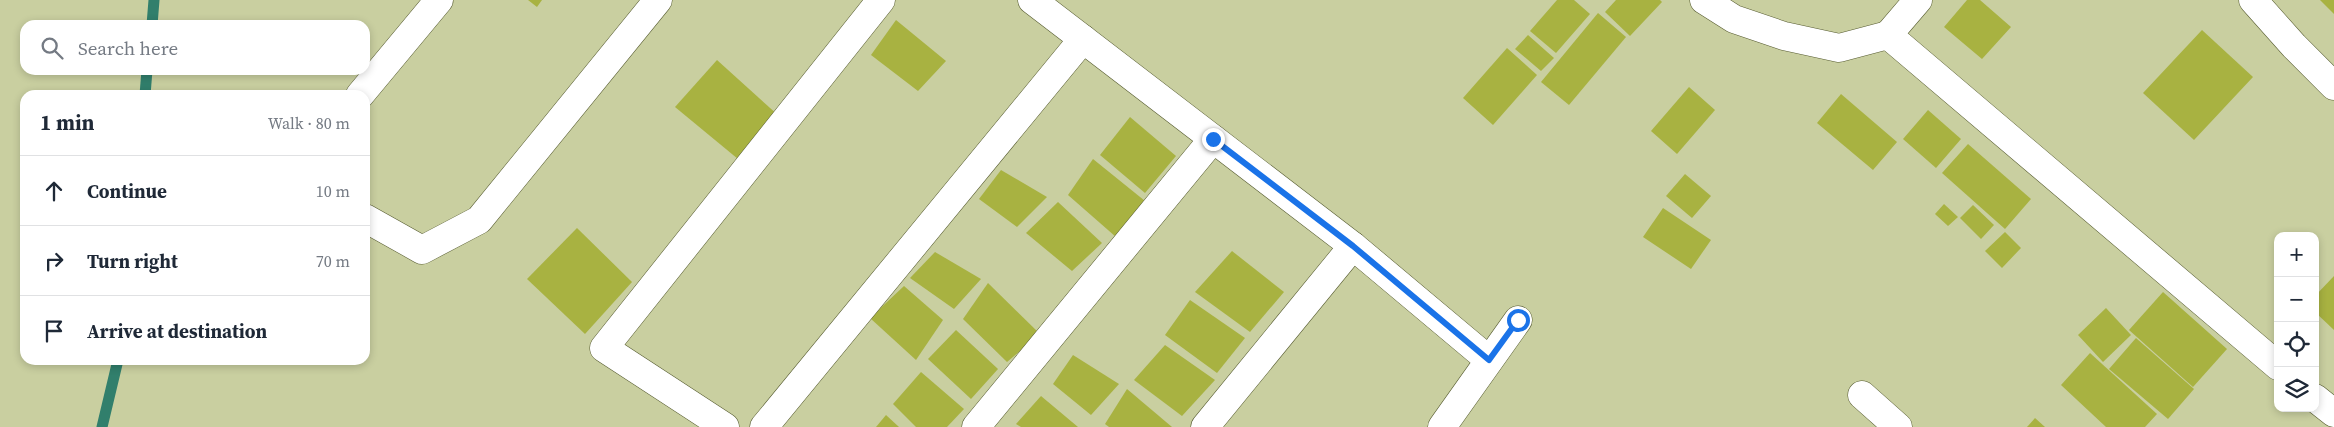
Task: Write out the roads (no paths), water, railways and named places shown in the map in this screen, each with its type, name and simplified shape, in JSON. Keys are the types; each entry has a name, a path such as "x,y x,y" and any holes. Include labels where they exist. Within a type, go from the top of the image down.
{"street":[{"path":"364,90 439,0"},
{"path":"370,221 422,250 480,220 658,0"},
{"path":"725,427 604,348 881,0"},
{"path":"1032,0 1353,246 1489,360"},
{"path":"1704,0 1734,19 1784,36 1839,48 1888,35 1918,0"},
{"path":"2253,0 2294,46 2334,86"},
{"path":"1888,35 2274,363"},
{"path":"764,427 1083,39"},
{"path":"976,427 1213,139"},
{"path":"1205,427 1353,246"},
{"path":"1442,427 1518,320"},
{"path":"1862,395 1898,427"},
{"path":"2319,401 2334,413"}],"waterway":[{"path":"152,20 154,0"},
{"path":"145,90 147,75"},
{"path":"102,427 117,365"}]}
